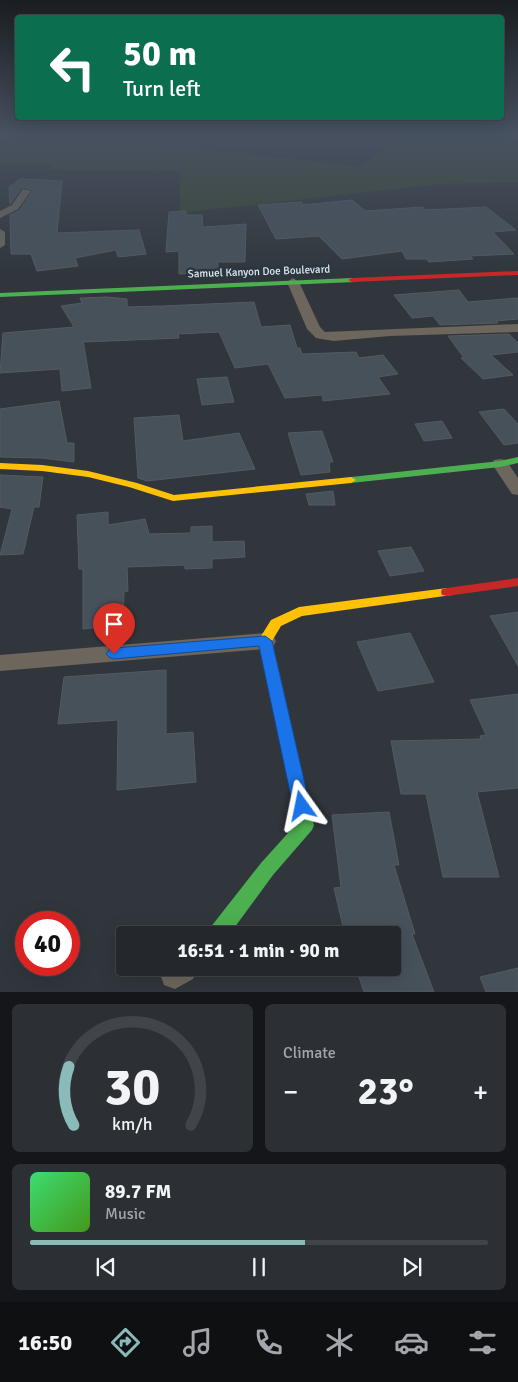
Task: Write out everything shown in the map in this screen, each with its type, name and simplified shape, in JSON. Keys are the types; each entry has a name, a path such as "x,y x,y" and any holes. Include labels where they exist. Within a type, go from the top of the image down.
{"street":[{"path":"0,215 15,207 26,191"},
{"path":"0,232 0,245"},
{"name":"Samuel Kanyon Doe Boulevard","path":"0,295 518,273"},
{"path":"293,282 314,329 321,335 334,337 399,332 518,328"},
{"path":"0,466 25,465 144,486 173,498 500,464 518,460"},
{"path":"500,464 518,490"},
{"path":"224,926 268,869 306,825 265,641 276,623 299,612 518,582"},
{"path":"0,663 265,641"}],"green space":[{"path":"180,181 518,181 440,184 180,213"}],"building":[{"path":"18,181 62,181 57,233 139,230 146,254 118,257 116,250 75,258 78,266 37,271 31,254 11,254 10,215 20,210 33,190 22,187 10,204 9,187"},
{"path":"352,200 365,211 423,207 425,210 486,207 516,230 493,232 514,254 470,256 473,259 429,262 426,259 406,259 402,251 342,259 319,236 276,239 258,205 302,202 302,205"},
{"path":"186,211 186,215 202,215 203,227 246,224 245,262 217,262 220,271 179,274 179,251 166,252 169,212"},
{"path":"459,290 468,302 518,298 518,319 496,321 498,323 440,325 433,316 412,318 394,295"},
{"path":"107,297 127,299 127,307 161,306 162,310 162,306 254,302 261,327 290,325 297,348 300,348 302,354 356,352 359,358 383,355 398,374 378,377 390,394 323,401 322,395 285,398 268,364 235,368 219,332 178,334 179,338 85,342 83,340 91,388 62,391 60,369 0,373 3,333 74,327 61,306 82,303 80,298"},
{"path":"509,334 518,343 518,352 491,355 513,375 483,379 461,358 464,358 448,336"},
{"path":"227,377 234,402 202,405 197,379"},
{"path":"59,401 67,443 74,443 74,462 42,458 0,457 0,409"},
{"path":"504,409 518,424 518,443 504,445 479,412"},
{"path":"179,415 183,441 239,433 255,469 147,481 138,478 134,418"},
{"path":"442,421 452,438 424,441 415,424"},
{"path":"322,431 333,462 329,462 330,472 301,475 288,433"},
{"path":"0,475 43,477 39,507 34,507 23,554 0,555 12,509 0,507"},
{"path":"333,491 335,505 309,505 306,494"},
{"path":"108,512 108,525 145,519 149,534 191,533 191,527 212,526 212,542 244,541 245,557 212,559 212,568 185,569 185,565 127,567 128,591 124,592 123,625 83,629 83,569 79,569 77,515"},
{"path":"411,547 424,571 390,576 378,551"},
{"path":"518,612 518,666 490,616"},
{"path":"410,633 434,682 378,691 357,642"},
{"path":"166,670 166,734 193,732 196,782 117,790 118,720 58,724 64,677"},
{"path":"518,694 518,788 477,792 499,877 443,877 426,794 401,794 391,741 481,739 480,736 486,735 470,700"},
{"path":"389,812 399,865 394,865 415,934 412,934 434,992 364,992 359,976 401,976 401,926 343,926 334,888 341,887 332,815"},
{"path":"518,968 518,992 486,992 480,977"}],"traffic: fast":[{"path":"0,295 352,280"},
{"path":"351,480 500,464 518,460"},
{"path":"224,926 267,869 306,825 295,776"}],"traffic: slow":[{"path":"0,466 42,468 88,474 133,485 173,498 351,480"},
{"path":"295,776 265,641 276,623 299,612 447,592"}],"traffic: jam":[{"path":"352,280 518,273"},
{"path":"447,592 518,582"}],"route":[{"path":"114,654 265,641 302,806"}]}
